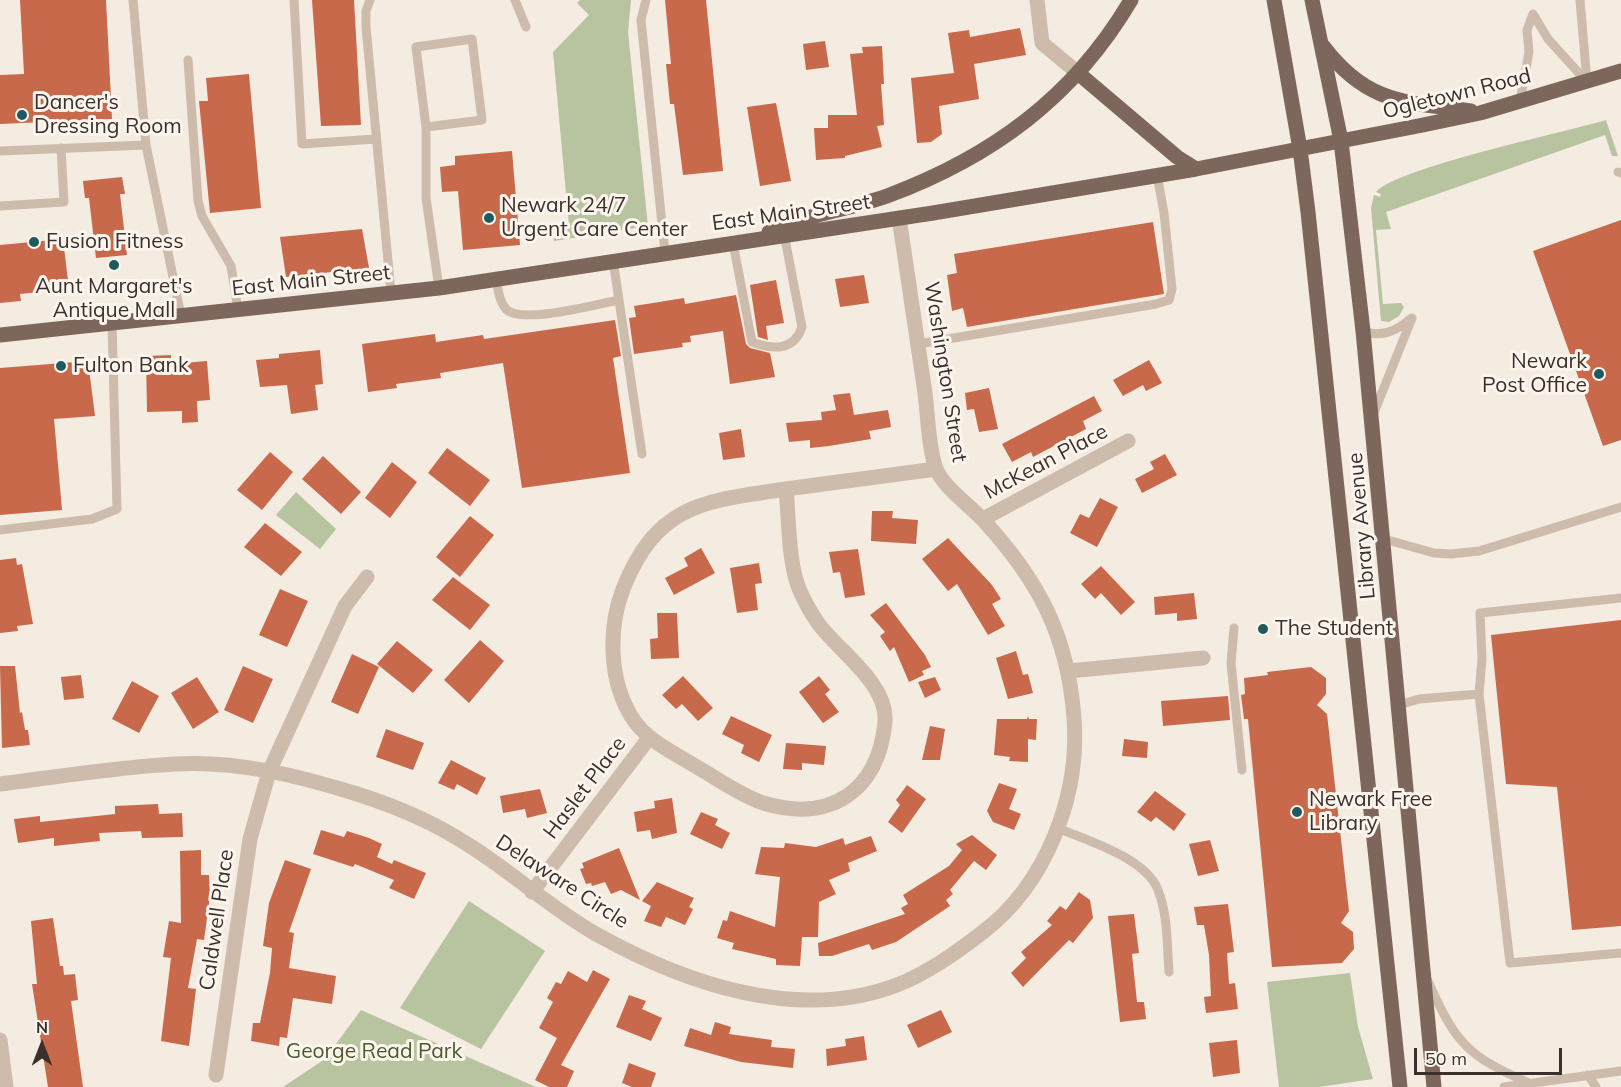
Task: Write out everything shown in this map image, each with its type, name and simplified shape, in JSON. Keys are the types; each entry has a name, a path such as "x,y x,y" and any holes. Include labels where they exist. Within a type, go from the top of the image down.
{"main road":[{"path":"754,239 791,222 888,196 968,159 1028,121 1062,92 1095,53 1131,0"},
{"name":"Library Avenue","path":"1274,0 1300,149 1400,1087"},
{"name":"Library Avenue","path":"1312,0 1341,141 1363,331 1434,1087"},
{"path":"1320,42 1343,70 1369,90 1404,102 1480,113"},
{"name":"Ogletown Road","path":"1300,149 1480,113 1621,71"},
{"path":"1078,73 1177,157 1196,169"},
{"name":"East Main Street","path":"0,335 439,288 899,218 1196,169 1300,149"}],"street":[{"path":"1037,0 1042,43 1078,73"},
{"name":"Washington Street","path":"899,218 936,470 983,519 1039,590 1062,642 1069,671"},
{"name":"McKean Place","path":"983,519 1128,441"},
{"path":"786,489 794,567 799,587 819,624 865,674 880,697 885,718 882,741 863,781 846,798 827,807 789,808 750,798 649,738 631,716 624,699 612,650 616,612 632,568 656,534 693,507 713,500 786,489 936,470"},
{"name":"Caldwell Place","path":"216,1075 250,838 269,772 345,606 367,578"},
{"path":"1069,671 1203,658"},
{"name":"Delaware Circle","path":"0,784 176,764 208,764 269,772 356,794 432,824 469,845 594,933 670,970 735,991 770,998 814,1000 855,996 896,986 928,970 989,928 1012,905 1032,878 1058,828 1071,776 1075,738 1069,671"},
{"name":"Haslet Place","path":"532,891 649,738"},
{"path":"0,1040 6,1087"}],"lane":[{"path":"133,0 146,145 181,316"},
{"path":"294,0 302,144 376,139"},
{"path":"370,0 366,11 366,27 391,293"},
{"path":"516,0 526,27"},
{"path":"646,0 641,20 665,253"},
{"path":"1580,0 1587,82"},
{"path":"1520,101 1529,52 1527,30 1533,14 1548,39 1587,82"},
{"path":"426,127 482,120 472,39 416,47 426,127 426,198 439,288"},
{"path":"188,60 198,201 202,216 231,266 238,310"},
{"path":"0,151 146,145"},
{"path":"0,206 64,202 61,148"},
{"path":"918,344 1169,300 1172,289 1164,213 1157,175"},
{"path":"734,243 752,342 770,348 788,346 798,338 802,327 784,234"},
{"path":"613,260 642,454"},
{"path":"496,278 500,300 507,311 525,317 619,300"},
{"path":"1363,331 1369,334 1386,333 1403,326 1412,318 1372,417"},
{"path":"0,530 92,519 117,508 112,323"},
{"path":"1384,539 1434,553 1479,551 1621,507"},
{"path":"1621,598 1480,613 1482,659 1479,694 1510,963 1621,953"},
{"path":"1234,628 1231,663 1242,770"},
{"path":"1399,705 1419,699 1479,694"},
{"path":"1058,828 1134,862 1146,871 1158,888 1164,915 1169,972"},
{"path":"1425,973 1444,1015 1460,1042 1491,1064 1529,1085"},
{"path":"1504,1087 1621,1071"},
{"path":"1588,1075 1596,1087"}],"green space":[{"path":"580,0 631,0 628,32 648,226 554,241 551,229 569,226 553,52 589,15 577,3"},
{"path":"1606,120 1618,156 1612,156 1605,135 1386,212 1391,229 1376,230 1383,304 1401,303 1404,307 1399,316 1389,322 1381,321 1371,208 1374,195 1380,197 1381,194 1376,192 1415,172"},
{"path":"296,492 336,529 320,549 276,515"},
{"path":"469,901 545,951 481,1049 400,1008"},
{"path":"1350,973 1358,1027 1373,1079 1319,1087 1279,1087 1267,982"},
{"name":"George Read Park","path":"361,1010 536,1087 283,1087 325,1059"}],"building":[{"path":"20,0 106,0 112,119 0,124 0,75 24,74"},
{"path":"312,0 354,0 361,125 321,126"},
{"path":"665,0 706,0 723,171 683,175 674,104 670,104 666,64 671,64"},
{"path":"1020,28 1026,55 974,64 979,99 939,106 942,134 931,142 917,143 911,78 954,73 948,33 969,30 970,37"},
{"path":"825,41 829,67 806,70 803,44"},
{"path":"882,46 884,84 881,84 884,125 877,126 882,147 845,156 845,158 816,160 814,128 828,128 828,115 857,115 850,54 863,53 862,47"},
{"path":"249,74 261,208 210,213 199,101 208,101 206,78"},
{"path":"776,103 791,181 760,186 747,107"},
{"name":"Newark 24/7 Urgent Care Center","path":"512,151 520,245 463,250 458,191 442,192 440,167 455,165 455,156"},
{"path":"122,177 125,194 120,194 127,255 96,258 89,198 85,198 83,181"},
{"name":"Newark Post Office","path":"1621,220 1621,440 1603,446 1533,251"},
{"path":"1153,222 1164,294 967,327 963,308 952,311 947,275 957,273 954,254"},
{"path":"362,229 369,268 286,277 280,237"},
{"path":"63,239 69,289 20,294 21,301 0,303 0,245"},
{"path":"864,275 869,303 840,307 835,279"},
{"path":"776,280 784,323 766,326 768,340 758,337 750,285"},
{"path":"736,295 746,344 750,348 770,353 775,377 730,384 723,331 690,336 691,342 682,343 683,347 634,354 629,318 636,317 634,306 684,298 685,304"},
{"path":"615,320 621,356 613,358 630,473 522,488 503,363 440,373 441,378 396,384 397,388 368,392 362,344 435,334 436,342 483,335 484,339"},
{"path":"320,350 323,384 315,385 318,410 291,414 287,385 260,387 256,360 279,358 279,354"},
{"path":"171,355 171,364 207,361 210,400 197,401 198,422 182,423 182,411 147,412 146,356"},
{"path":"1149,360 1162,383 1146,391 1143,385 1123,396 1113,380"},
{"path":"88,361 95,416 54,419 62,510 0,515 0,368"},
{"path":"989,388 998,429 979,432 974,409 967,410 965,393"},
{"path":"850,393 854,415 888,410 891,427 869,431 871,439 829,446 810,448 810,440 789,442 786,423 822,420 821,412 836,410 833,395"},
{"path":"1094,396 1102,411 1083,421 1086,429 1033,457 1031,452 1012,462 1002,444"},
{"path":"741,429 745,457 723,460 719,433"},
{"path":"447,448 490,480 470,506 428,473"},
{"path":"270,452 293,472 262,510 237,490"},
{"path":"1165,454 1177,475 1142,493 1135,479 1154,469 1150,462"},
{"path":"323,456 361,492 341,514 302,479"},
{"path":"392,462 417,482 390,518 365,498"},
{"path":"1100,498 1118,507 1097,547 1070,533 1080,514 1089,518"},
{"path":"872,511 893,511 892,518 918,520 916,544 871,541"},
{"path":"470,516 494,535 460,577 436,557"},
{"path":"265,523 302,552 281,576 244,547"},
{"path":"948,538 992,585 1001,599 992,604 1005,626 988,635 957,584 948,591 922,559"},
{"path":"701,548 715,573 674,595 665,578 688,566 684,558"},
{"path":"858,549 865,595 845,598 840,572 833,573 829,552"},
{"path":"16,558 17,565 22,564 33,624 17,626 18,631 0,633 0,560"},
{"path":"759,563 762,583 755,584 758,610 737,613 730,568"},
{"path":"1101,566 1135,602 1121,615 1101,593 1095,599 1081,584"},
{"path":"453,577 490,605 470,630 432,600"},
{"path":"280,589 308,601 287,647 259,635"},
{"path":"1194,593 1197,619 1177,621 1177,613 1155,615 1154,597"},
{"path":"886,603 925,655 931,667 922,671 924,675 909,682 894,647 890,651 880,636 885,632 870,615"},
{"path":"657,613 677,613 679,658 651,659 650,639 658,638"},
{"path":"1621,620 1621,926 1572,930 1557,787 1506,784 1491,635"},
{"path":"480,640 504,661 469,703 444,680"},
{"path":"397,641 433,670 413,693 377,664"},
{"path":"1016,651 1023,675 1028,674 1033,693 1008,699 996,658"},
{"path":"352,654 379,667 358,714 331,702"},
{"path":"0,666 15,666 20,713 22,712 25,730 28,730 30,745 2,748"},
{"path":"243,666 273,679 253,723 224,710"},
{"name":"Newark Free Library","path":"1311,667 1326,678 1326,694 1317,705 1327,714 1349,911 1341,923 1353,932 1354,949 1342,963 1272,967 1248,719 1244,719 1241,695 1245,694 1244,678 1268,675 1267,672"},
{"path":"81,675 84,698 64,700 61,677"},
{"path":"683,676 713,708 698,721 682,704 676,709 662,695"},
{"path":"819,676 830,690 825,694 839,712 823,723 799,692"},
{"path":"197,677 219,712 193,729 171,693"},
{"path":"935,677 941,690 925,698 918,682"},
{"path":"132,681 159,696 139,733 112,719"},
{"path":"1228,696 1230,720 1163,726 1161,701"},
{"path":"731,716 772,735 759,762 741,753 744,745 722,734"},
{"path":"1028,716 1029,719 1037,719 1036,740 1028,739 1028,762 1009,761 1010,757 994,755 997,719 1027,719"},
{"path":"930,726 945,729 940,760 922,760"},
{"path":"386,729 424,743 413,770 376,757"},
{"path":"1124,739 1148,742 1147,758 1122,756"},
{"path":"786,743 826,746 824,765 802,763 802,770 783,769"},
{"path":"451,760 486,778 477,795 457,784 454,790 438,783"},
{"path":"999,783 1017,789 1009,809 1021,814 1014,830 993,822 987,811"},
{"path":"907,785 926,799 902,833 888,822 900,805 896,800"},
{"path":"540,789 547,813 527,818 525,809 503,813 500,796"},
{"path":"1155,791 1186,814 1174,831 1156,817 1151,822 1137,812"},
{"path":"672,798 677,833 652,839 650,830 637,832 634,812 655,808 654,801"},
{"path":"158,804 159,814 182,813 183,837 142,838 141,831 99,833 100,841 54,846 54,838 18,843 14,819 40,816 40,822 115,814 115,806"},
{"path":"701,812 718,819 715,825 730,833 722,849 690,834"},
{"path":"321,830 344,837 347,831 369,838 382,844 377,857 392,864 394,860 426,873 414,899 389,888 394,880 355,864 353,867 313,854"},
{"path":"972,835 997,855 986,870 974,861 950,890 953,894 946,900 950,906 896,942 872,950 869,944 832,956 819,956 818,943 905,914 901,908 908,904 903,895 949,866 962,850 956,844"},
{"path":"871,836 877,851 848,863 850,871 829,880 836,894 819,902 818,937 802,937 800,966 776,965 776,959 732,949 734,943 717,938 723,920 727,921 730,911 775,927 780,877 755,874 761,847 784,848 785,843 816,847 843,838 845,845"},
{"path":"1210,840 1219,871 1198,876 1189,844"},
{"path":"619,848 640,900 621,890 611,894 605,882 592,886 591,883 586,884 580,869 584,868 582,863"},
{"path":"201,850 201,875 209,875 210,896 204,940 197,939 188,988 196,989 189,1046 161,1041 171,958 163,957 169,921 181,923 180,851"},
{"path":"285,860 311,869 289,932 294,933 289,968 336,976 332,1004 293,998 287,1038 280,1037 279,1046 251,1041 253,1023 260,1023 270,973 272,948 263,946 269,903"},
{"path":"657,882 694,898 689,907 693,909 685,925 666,917 661,927 644,921 651,906 642,901"},
{"path":"1079,892 1090,900 1093,918 1073,943 1069,940 1023,987 1011,973 1026,958 1021,952 1052,925 1047,921 1060,906 1066,910"},
{"path":"1228,904 1234,952 1227,953 1229,984 1235,983 1238,1009 1206,1013 1204,997 1211,996 1209,955 1204,925 1197,925 1194,907"},
{"path":"1134,914 1139,953 1132,954 1137,1002 1144,1002 1146,1019 1120,1022 1108,916"},
{"path":"53,918 60,966 63,966 64,975 75,974 78,1000 71,1001 83,1087 48,1087 32,984 37,984 31,921"},
{"path":"593,970 610,979 561,1065 574,1071 567,1087 549,1087 535,1080 557,1038 539,1028 553,1002 547,998 556,982 561,984 568,971 587,982"},
{"path":"629,995 646,1001 642,1009 662,1018 651,1041 616,1027"},
{"path":"941,1010 952,1032 918,1048 907,1025"},
{"path":"715,1022 731,1027 729,1034 772,1040 771,1047 795,1049 793,1068 741,1062 684,1046 690,1028 711,1035"},
{"path":"864,1036 867,1060 827,1066 826,1049 846,1046 845,1039"},
{"path":"1237,1040 1240,1073 1213,1077 1209,1043"},
{"path":"629,1063 656,1073 651,1087 632,1087 622,1083"}],"place":[{"name":"Dancer's Dressing Room","path":"22,115"},
{"name":"Newark 24/7 Urgent Care Center","path":"489,218"},
{"name":"Fusion Fitness","path":"34,242"},
{"name":"Aunt Margaret's Antique Mall","path":"114,265"},
{"name":"Fulton Bank","path":"61,366"},
{"name":"Newark Post Office","path":"1599,374"},
{"name":"The Student","path":"1263,629"},
{"name":"Newark Free Library","path":"1297,812"}]}
